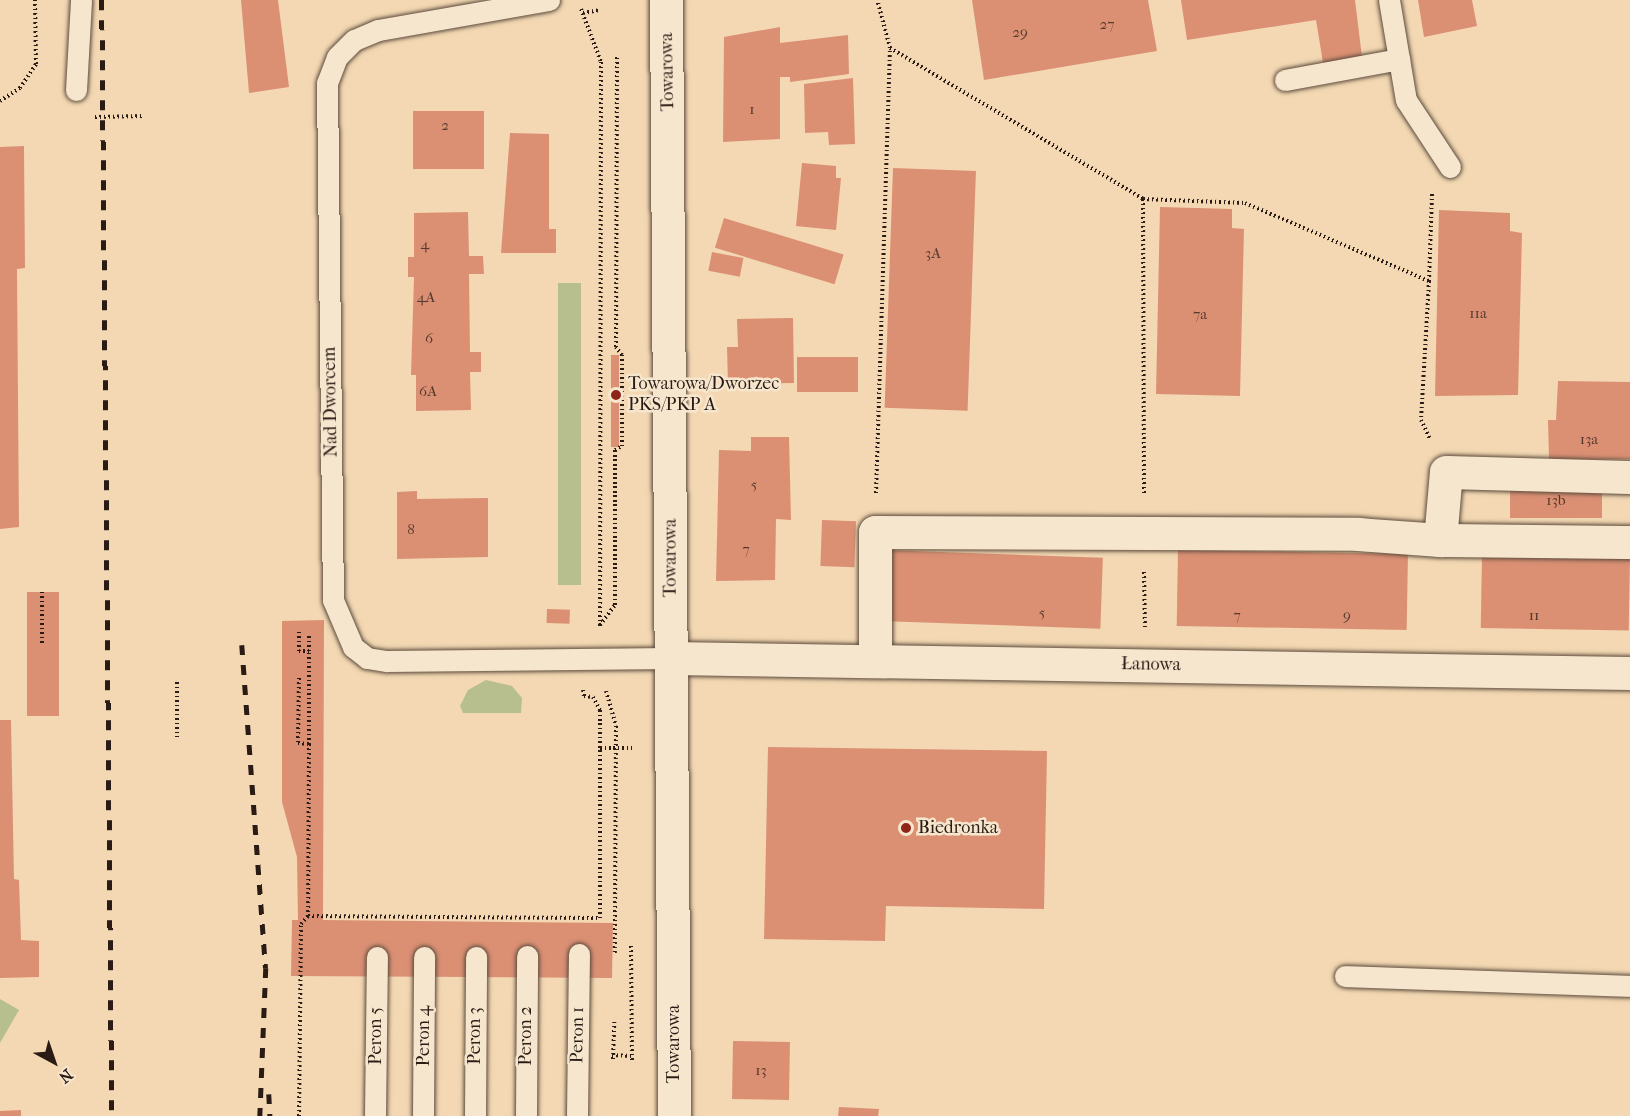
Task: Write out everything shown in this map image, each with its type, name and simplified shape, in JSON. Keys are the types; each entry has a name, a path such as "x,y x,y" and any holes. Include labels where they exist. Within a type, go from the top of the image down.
{"street":[{"name":"Towarowa","path":"666,0 674,1116"},
{"path":"1440,540 1446,472 1630,477"},
{"path":"875,661 875,532 1144,531 1440,540 1630,542"},
{"name":"Łanowa","path":"671,658 1630,674"}],"lane":[{"path":"76,90 81,0"},
{"name":"Nad Dworcem","path":"549,0 378,30 354,40 337,57 327,83 333,600 353,647 367,658 387,661 671,658"},
{"path":"1389,0 1406,100 1450,167"},
{"path":"1285,80 1399,58"},
{"name":"Peron 1","path":"578,1116 579,954"},
{"name":"Peron 2","path":"526,1116 527,956"},
{"name":"Peron 5","path":"375,1116 376,957"},
{"name":"Peron 4","path":"423,1116 424,957"},
{"name":"Peron 3","path":"475,1116 476,957"},
{"path":"1345,976 1630,986"}],"path":[{"path":"0,101 20,88 36,64 35,0"},
{"path":"875,532 890,48 878,3"},
{"path":"579,6 601,62 600,633"},
{"path":"571,15 600,10"},
{"path":"890,48 1143,199 1245,203 1429,281"},
{"path":"594,628 600,625 615,604 615,450 622,446 622,355 616,347 617,55"},
{"path":"94,117 144,116"},
{"path":"1434,143 1421,420 1446,472"},
{"path":"1143,199 1146,632"},
{"path":"42,592 42,646"},
{"path":"299,1116 301,924 308,916 309,623"},
{"path":"299,631 299,651 309,651"},
{"path":"299,678 298,743 309,744"},
{"path":"308,916 600,918 602,716 593,697 584,696 583,680"},
{"path":"601,680 614,709 616,748 614,961"},
{"path":"177,682 177,737"},
{"path":"600,748 643,748"},
{"path":"613,1063 614,1008"}],"green space":[{"path":"558,283 581,283 581,585 558,585"},
{"path":"486,680 512,686 522,698 521,713 463,713 460,706 468,690"},
{"path":"0,999 19,1010 0,1043"}],"building":[{"path":"241,0 278,0 289,87 249,93"},
{"path":"972,0 1148,0 1157,51 984,80"},
{"path":"1181,0 1355,0 1362,57 1323,63 1316,20 1187,40"},
{"path":"1418,0 1472,0 1477,26 1424,37"},
{"path":"780,27 780,43 848,35 849,74 790,82 790,77 780,77 780,139 723,142 724,37"},
{"path":"853,78 855,144 829,145 828,132 805,133 804,84"},
{"path":"413,111 484,111 484,169 413,169"},
{"path":"510,133 549,134 549,229 556,229 556,253 501,253"},
{"path":"24,146 25,268 17,269 19,527 0,529 0,147"},
{"path":"802,163 836,166 836,178 841,178 836,230 796,226"},
{"path":"893,168 976,171 968,411 885,408"},
{"path":"1160,207 1232,209 1232,228 1244,229 1240,396 1156,394"},
{"path":"1439,210 1510,213 1510,231 1522,233 1518,395 1435,396"},
{"path":"468,212 469,256 483,256 484,274 469,274 470,352 481,352 481,372 470,372 471,410 416,411 416,375 411,375 414,277 408,277 408,257 414,257 414,213"},
{"path":"724,218 844,255 834,284 715,248"},
{"path":"712,252 743,258 740,277 708,271"},
{"path":"793,318 794,383 728,384 727,347 738,347 737,319"},
{"path":"611,355 619,355 619,447 611,447"},
{"path":"797,357 858,357 858,392 797,392"},
{"path":"1558,381 1630,382 1630,459 1549,460 1548,420 1556,420"},
{"path":"751,437 789,437 791,520 776,519 775,580 716,581 719,450 751,451"},
{"path":"417,491 417,499 488,498 488,557 397,559 397,492"},
{"path":"1510,491 1602,491 1602,518 1510,518"},
{"path":"822,520 856,521 854,567 820,566"},
{"path":"883,550 1103,558 1100,629 881,621"},
{"path":"1178,550 1408,554 1407,630 1177,626"},
{"path":"1482,555 1630,558 1629,631 1481,628"},
{"path":"27,592 59,592 59,716 27,716"},
{"path":"547,609 570,610 569,624 547,623"},
{"path":"324,620 323,920 613,923 612,978 291,976 292,920 298,920 297,857 282,802 282,621"},
{"path":"0,720 11,720 14,879 19,880 21,940 39,941 39,977 0,978"},
{"name":"Biedronka","path":"768,747 1047,751 1044,909 886,906 885,941 764,939"},
{"path":"733,1041 790,1042 789,1100 732,1099"},
{"path":"839,1107 879,1109 878,1116 838,1116"},
{"path":"21,1110 21,1116 0,1116 0,1111"}],"railway":[{"path":"102,0 112,1116"},
{"path":"242,645 266,968 260,1116"},
{"path":"269,1094 270,1116"}],"place":[{"name":"Towarowa/Dworzec PKS/PKP A","path":"616,395"},
{"name":"Biedronka","path":"906,828"}]}
